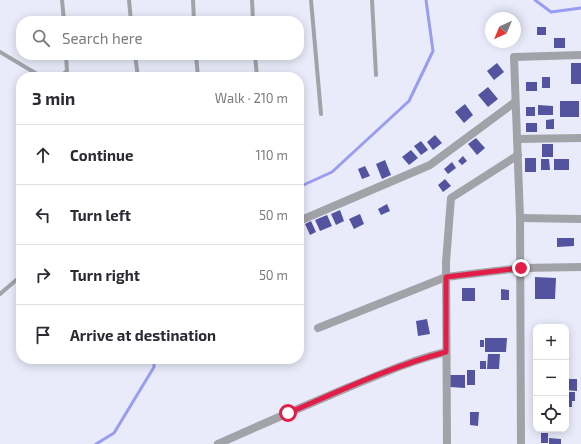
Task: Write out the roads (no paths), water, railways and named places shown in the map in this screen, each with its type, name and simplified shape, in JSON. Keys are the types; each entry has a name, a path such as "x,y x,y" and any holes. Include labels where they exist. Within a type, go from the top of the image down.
{"street":[{"path":"521,444 521,268 514,57 581,55"},
{"path":"304,219 430,164 515,102"},
{"path":"517,139 581,138"},
{"path":"447,444 446,277 451,198 518,155"},
{"path":"520,218 581,219"},
{"path":"318,328 446,277 521,268 581,266"},
{"path":"218,444 401,366 425,357 446,352"}],"lane":[{"path":"62,0 64,16"},
{"path":"129,0 131,16"},
{"path":"193,0 194,16"},
{"path":"252,0 253,16"},
{"path":"311,0 321,114"},
{"path":"372,0 376,75"},
{"path":"0,52 34,72"},
{"path":"66,60 67,71 66,72"},
{"path":"136,60 137,72"},
{"path":"196,60 198,72"},
{"path":"255,60 257,72"},
{"path":"0,294 16,280"}],"waterway":[{"path":"304,185 332,172 409,101 433,51 426,0"},
{"path":"535,0 551,12 581,8"},
{"path":"96,444 114,433 154,367 154,364"}]}
